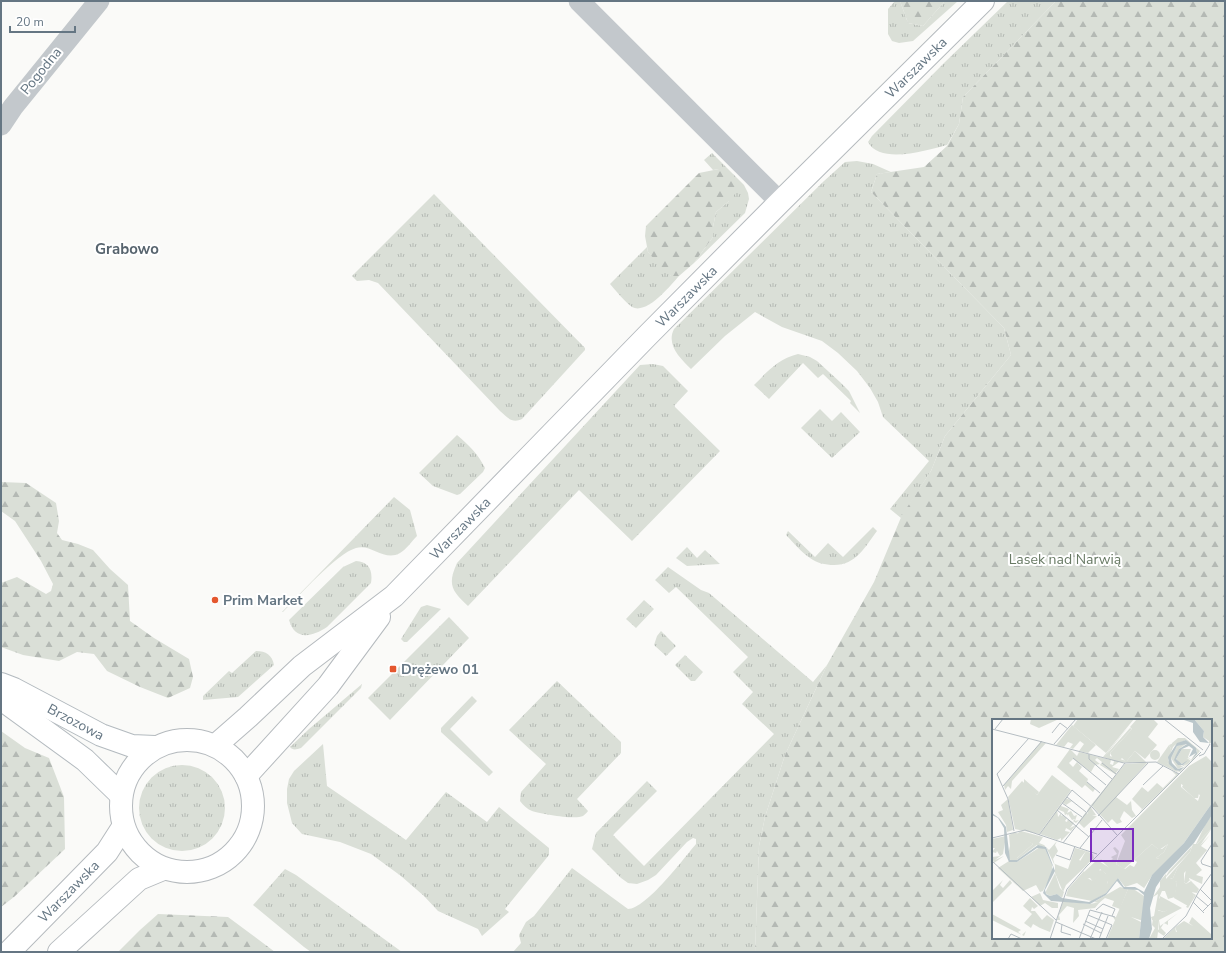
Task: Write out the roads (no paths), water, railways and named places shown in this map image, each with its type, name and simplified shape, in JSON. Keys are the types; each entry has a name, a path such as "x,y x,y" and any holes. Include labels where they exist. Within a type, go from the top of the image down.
{"main road":[{"name":"Warszawska","path":"246,776 328,686 394,596 577,407 780,202 983,1"},
{"name":"Warszawska","path":"216,744 248,717 302,666 394,596"},
{"name":"Brzozowa","path":"1,684 14,689 101,735 132,746 155,747"},
{"name":"Brzozowa","path":"1,698 85,760 121,795"},
{"path":"187,740 216,744 233,758 246,776 254,806 249,830 240,846 221,863 205,870 183,873 164,869 152,863 140,854 130,842 123,828 120,811 121,795 127,776 134,765 155,747 172,741 187,740"},
{"name":"Warszawska","path":"10,952 107,852 123,828"},
{"path":"59,952 139,879 164,869"}],"street":[{"name":"Pogodna","path":"1,125 17,101 99,1"},
{"path":"579,1 780,202"}],"place":[{"name":"Prim Market","path":"215,600"},
{"name":"Drężewo 01","path":"393,669"}],"district":[{"name":"Grabowo","path":"127,249"}],"park label":[{"name":"Lasek nad Narwią","path":"1065,559"}]}
